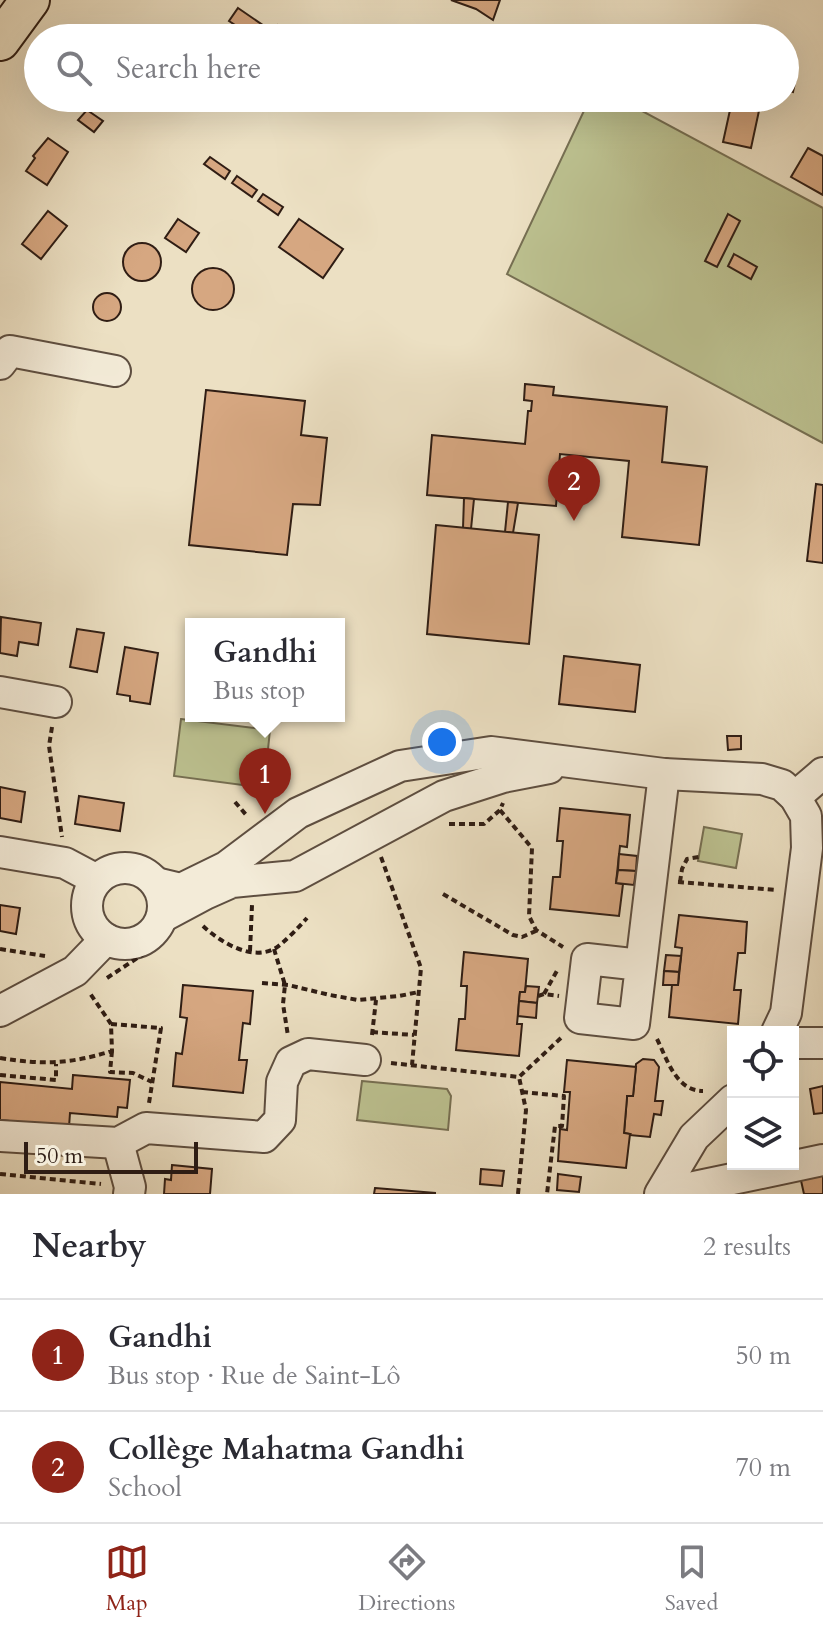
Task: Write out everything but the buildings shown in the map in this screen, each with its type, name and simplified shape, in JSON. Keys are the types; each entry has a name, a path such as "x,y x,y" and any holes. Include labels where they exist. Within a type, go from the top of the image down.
{"main road":[{"path":"0,41 20,3"}],"street":[{"path":"0,364 10,351 115,371"},
{"path":"0,692 56,702"},
{"path":"156,883 181,889 226,867 298,813 400,766 491,752 664,774 762,779 782,785 795,797 815,827 807,848 786,1013 780,1026"},
{"path":"458,757 462,766 463,790"},
{"path":"162,917 232,882 295,876 444,796 503,777 574,762"},
{"path":"795,797 823,773"},
{"path":"641,965 587,959 580,1018 634,1024 641,965 666,881 664,774"},
{"path":"0,852 65,863 97,880"},
{"path":"127,868 143,872 156,883 164,905 157,928 149,936 139,942 116,943 95,930 87,905 97,880 111,871 127,868"},
{"path":"0,1011 75,971 106,939"},
{"path":"0,1136 118,1143 146,1128 264,1137 280,1120 282,1082 291,1062 308,1054 370,1043"},
{"path":"799,1043 823,1043"},
{"path":"661,1194 694,1137 727,1105"},
{"path":"118,1143 130,1190"},
{"path":"661,1194 823,1160"}],"path":[{"path":"56,702 49,746 65,863"},
{"path":"500,810 532,848 529,916 536,930 587,959"},
{"path":"380,855 421,968 412,1066"},
{"path":"666,881 682,869 687,859 699,857"},
{"path":"666,881 801,892"},
{"path":"443,894 513,935 522,937 536,930"},
{"path":"250,951 252,895"},
{"path":"195,919 233,948 257,952 274,949 307,918"},
{"path":"0,949 62,958 75,971 111,1024 110,1072 133,1073 152,1082"},
{"path":"274,949 285,985 283,1004"},
{"path":"262,983 358,1000 419,992"},
{"path":"370,1043 376,999"},
{"path":"370,1043 412,1066 519,1077 580,1018"},
{"path":"111,1024 161,1028 146,1128"},
{"path":"634,1024 657,1039 680,1083 696,1091 713,1091 728,1098"},
{"path":"370,1043 415,1035"},
{"path":"0,1058 56,1064 112,1051"},
{"path":"0,1075 56,1080 56,1064"},
{"path":"518,1194 526,1110 519,1077"},
{"path":"522,1092 564,1096 562,1126 555,1126 547,1194"},
{"path":"0,1174 130,1190"}],"green space":[{"path":"583,112 644,112 823,208 823,443 507,274"},
{"path":"181,719 185,722 270,730 265,778 250,786 174,776"},
{"path":"704,827 742,834 736,868 698,861"},
{"path":"362,1081 447,1089 451,1096 448,1130 357,1120"}],"place":[{"name":"Collège Mahatma Gandhi","path":"574,521"},
{"name":"Gandhi","path":"265,814"}]}
